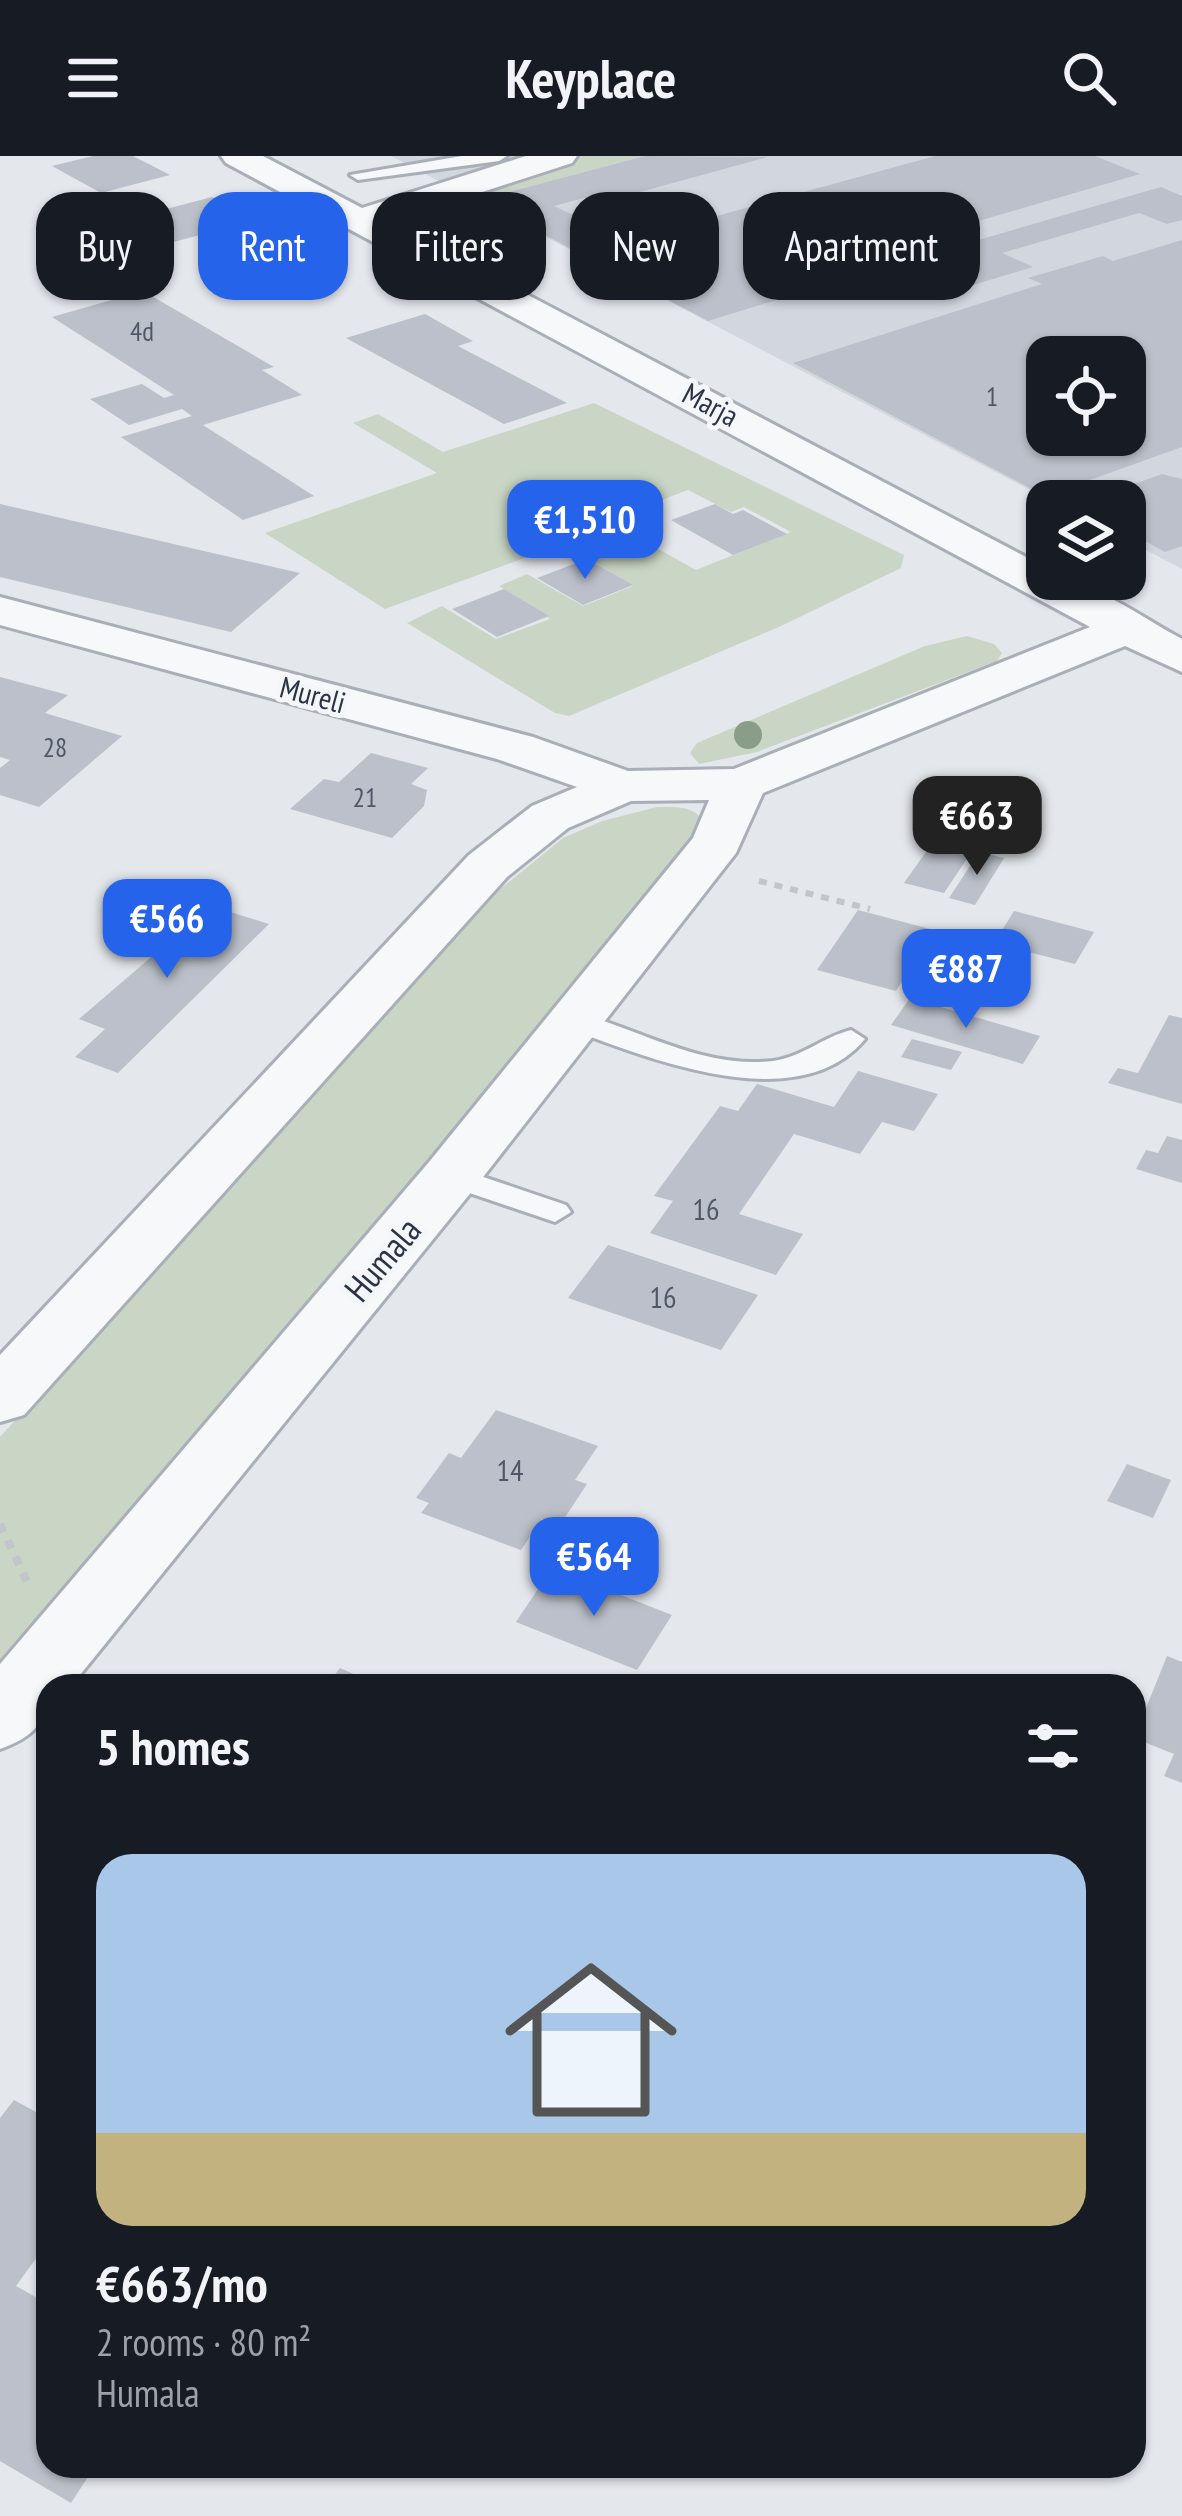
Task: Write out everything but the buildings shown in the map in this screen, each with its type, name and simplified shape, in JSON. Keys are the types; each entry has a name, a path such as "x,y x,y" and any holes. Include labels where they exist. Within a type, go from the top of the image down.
{"street":[{"name":"Marja","path":"238,156 1182,658"},
{"path":"364,219 560,156"},
{"name":"Mureli","path":"0,611 515,748 623,786"},
{"path":"0,1397 488,866 550,817 623,786 741,784 1129,628"},
{"name":"Humala","path":"37,1674 451,1176 718,842 741,784"},
{"name":"Humala","path":"0,1718 36,1675"}],"lane":[{"path":"358,175 417,161 500,156"},
{"path":"574,1022 669,1054 759,1071 802,1064 851,1039"},
{"path":"451,1176 555,1212"}],"path":[{"path":"699,866 870,909"}],"shaded area":[{"path":"391,156 1182,156 1182,569 1146,550 1146,480 1026,480 1026,488 666,300 719,300 719,192 570,192 570,250 546,237 546,192 460,192"}],"green space":[{"path":"584,156 645,156 507,192 477,192"},
{"path":"594,403 904,555 901,568 781,626 569,716 555,713 407,623 442,606 496,639 550,619 499,586 527,574 583,606 633,586 582,555 633,535 696,570 791,532 744,507 731,512 688,490 646,506 634,518 385,609 265,533 437,473 353,423 378,414 443,452"},
{"path":"967,636 994,644 1002,653 997,661 757,752 699,764 690,753 697,743 925,646"},
{"path":"657,807 694,812 706,830 0,1685 0,1437 488,899 563,838 602,821"}]}
